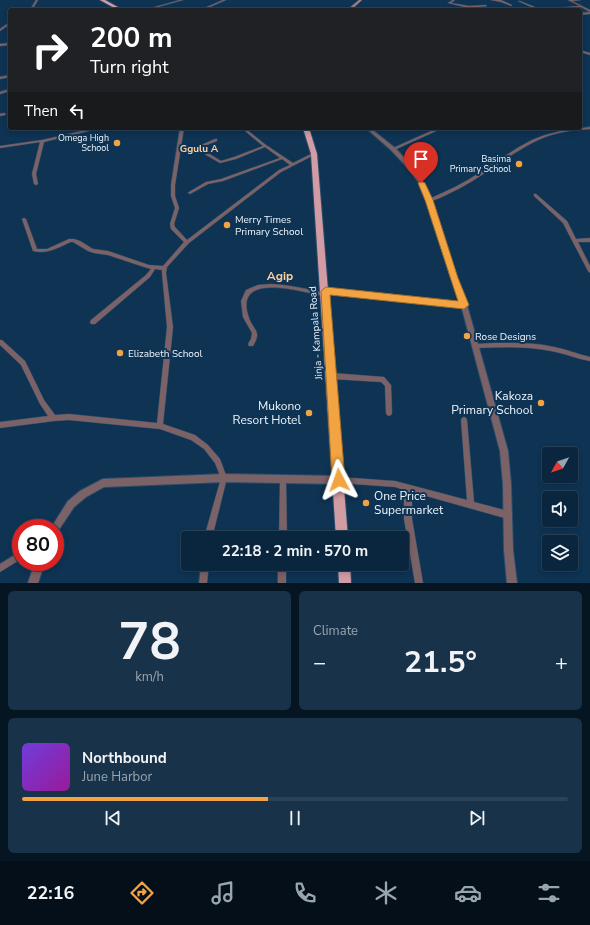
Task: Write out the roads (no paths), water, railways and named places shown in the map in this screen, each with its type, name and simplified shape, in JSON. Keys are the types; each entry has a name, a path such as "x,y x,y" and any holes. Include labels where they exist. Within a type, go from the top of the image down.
{"highway":[{"path":"102,0 117,8"},
{"name":"Jinja - Kampala Road","path":"307,130 314,154 326,293 342,531"},
{"path":"345,571 346,583"}],"main road":[{"path":"351,8 361,0"}],"street":[{"path":"152,8 182,0"},
{"path":"206,8 226,0"},
{"path":"454,0 449,3 469,7 486,6"},
{"path":"492,0 501,1 511,6"},
{"path":"569,0 580,0"},
{"path":"569,0 590,12"},
{"path":"519,1 535,8"},
{"path":"560,8 580,6"},
{"path":"0,147 42,141 90,130"},
{"path":"182,130 173,185 173,196 177,208 172,224 173,228 187,242"},
{"path":"246,130 265,146 293,165"},
{"path":"370,130 394,149 421,183 429,200 464,305 504,451 507,472 509,562 512,583"},
{"path":"394,149 437,130"},
{"path":"429,200 452,192 533,141 572,130"},
{"path":"216,140 202,146 207,154 220,162 235,158 265,146"},
{"path":"36,184 34,174 42,141"},
{"path":"160,426 170,327 165,266 173,255 187,242 280,171 314,154"},
{"path":"190,193 207,183 222,180 282,158"},
{"path":"535,195 565,222 590,271"},
{"path":"24,219 37,252 46,251 70,240 74,240 91,250 124,258 142,266 153,269 165,268"},
{"path":"574,241 590,240"},
{"path":"93,322 148,276 153,269"},
{"path":"251,344 255,339 255,334 244,311 244,299 247,291 254,287 264,285 326,293 464,305"},
{"path":"0,342 22,363 42,402 54,418"},
{"path":"476,346 517,344 549,348 590,359"},
{"path":"332,376 382,379 388,385 389,413"},
{"path":"0,425 54,418 69,418 160,426 193,437 206,447 218,460 224,478 210,531"},
{"path":"464,420 472,504"},
{"path":"61,519 71,504 83,494 103,484 224,478 376,482 408,487 508,515"},
{"path":"283,531 284,480"},
{"path":"408,487 408,519 419,583"},
{"path":"0,568 12,561"},
{"path":"33,583 37,571"},
{"path":"203,583 204,571"},
{"path":"282,571 282,583"}],"place":[{"name":"Omega High School","path":"117,143"},
{"name":"Basima Primary School","path":"519,164"},
{"name":"Merry Times Primary School","path":"227,225"},
{"name":"Rose Designs","path":"467,336"},
{"name":"Elizabeth School","path":"120,353"},
{"name":"Kakoza Primary School","path":"541,403"},
{"name":"Mukono Resort Hotel","path":"309,413"},
{"name":"One Price Supermarket","path":"366,503"}],"district":[{"name":"Ggulu A","path":"199,148"},
{"name":"Agip","path":"280,276"}]}
